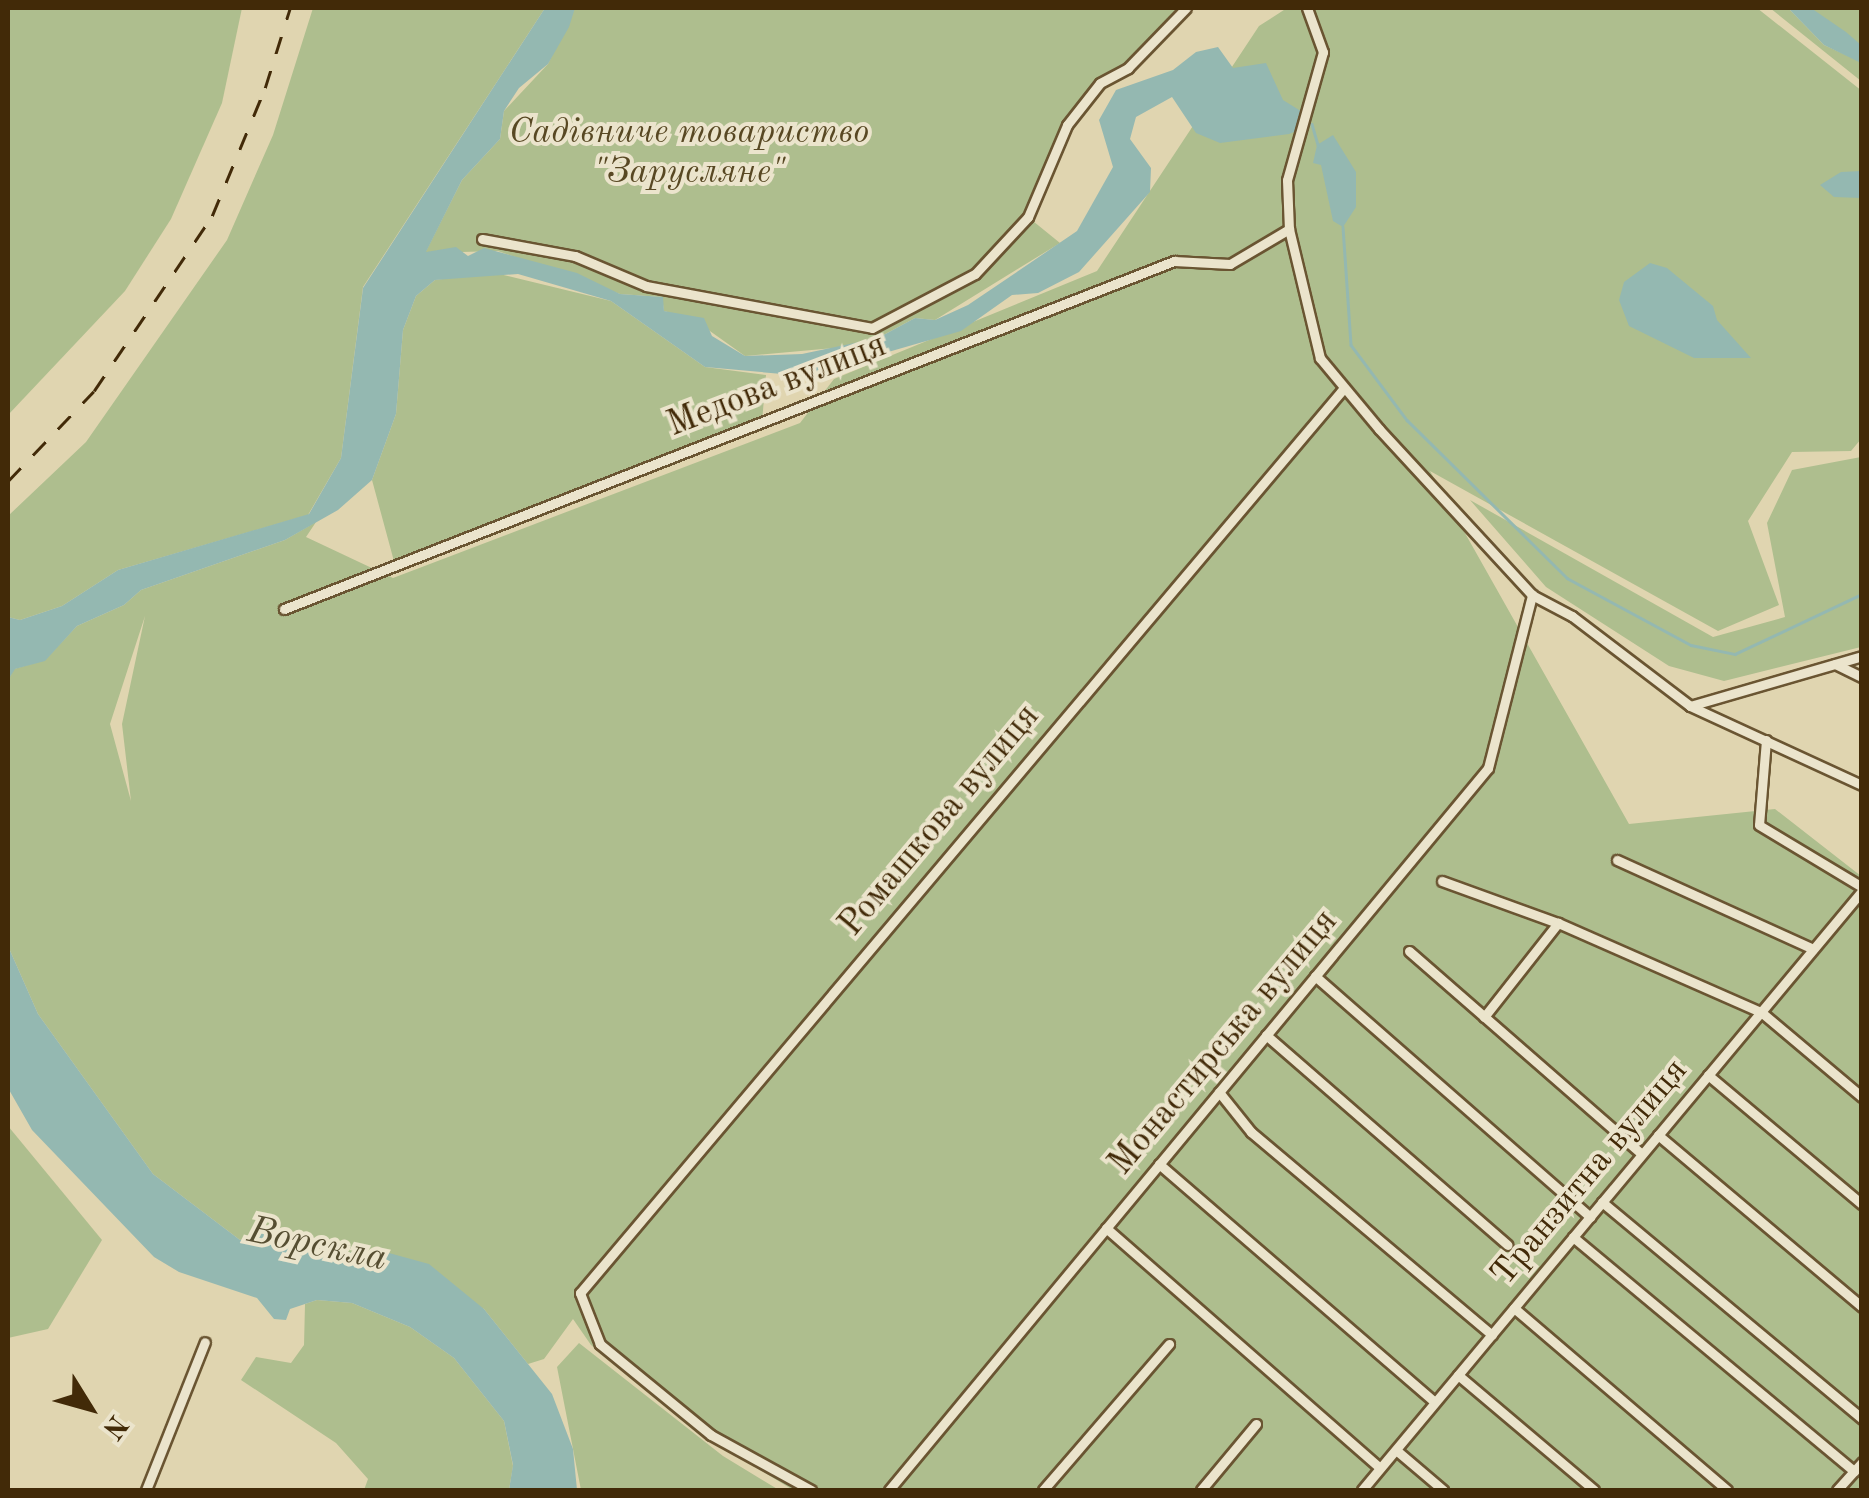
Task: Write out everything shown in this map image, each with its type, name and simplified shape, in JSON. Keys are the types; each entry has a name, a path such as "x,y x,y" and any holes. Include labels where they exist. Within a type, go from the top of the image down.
{"street":[{"path":"482,238 575,256 646,286 872,328 975,274 1028,218 1068,125 1100,82 1128,68 1186,8"},
{"path":"1307,8 1323,52 1287,180 1289,229 1320,358 1532,594 1572,616 1690,706 1862,785"},
{"name":"Медова вулиця","path":"284,608 1174,261 1230,264 1289,229"},
{"name":"Ромашкова вулиця","path":"811,1490 711,1434 600,1344 580,1293 1344,388"},
{"name":"Монастирська вулиця","path":"889,1490 1488,768 1532,594"},
{"path":"1690,706 1862,656"},
{"path":"1835,664 1862,677"},
{"path":"1766,740 1759,825 1862,889"},
{"path":"1617,860 1813,949"},
{"path":"1442,881 1558,923 1761,1012 1862,1097"},
{"name":"Транзитна вулиця","path":"1362,1490 1862,889"},
{"path":"1484,1016 1558,923"},
{"path":"1409,951 1642,1154"},
{"path":"1315,976 1590,1217"},
{"path":"1266,1035 1508,1245"},
{"path":"1708,1075 1862,1204"},
{"path":"1218,1092 1251,1132 1492,1334"},
{"path":"1658,1135 1862,1307"},
{"path":"1159,1164 1435,1402"},
{"path":"1602,1202 1862,1419"},
{"path":"1106,1228 1380,1468"},
{"path":"1573,1237 1854,1471"},
{"path":"1514,1308 1727,1490"},
{"path":"146,1490 204,1342"},
{"path":"1043,1490 1169,1344"},
{"path":"1458,1375 1594,1490"},
{"path":"1200,1490 1256,1424"},
{"path":"1396,1450 1442,1490"},
{"path":"1838,1490 1862,1462"},
{"path":"1846,1480 1858,1490"}],"green space":[{"path":"8,8 242,8 222,103 171,219 125,291 8,415"},
{"path":"313,8 545,8 363,287 341,458 308,515 118,570 62,606 20,620 8,617 8,516 86,442 227,240 273,135"},
{"name":"Садівниче товариство \"Зарусляне\"","path":"575,8 1187,8 1128,68 1100,83 1067,125 1028,217 1060,243 935,320 915,318 878,338 834,348 745,356 693,319 664,311 662,297 620,294 498,251 425,253 462,180 500,139 504,111 548,64"},
{"path":"1287,8 1757,8 1862,91 1861,439 1851,451 1792,452 1748,521 1779,605 1718,631 1430,471 1629,824 1775,809 1861,876 1861,1490 793,1490 700,1433 591,1345 573,1319 544,1359 528,1364 484,1309 378,1250 325,1256 276,1228 240,1240 153,1174 38,1014 8,946 8,680 14,669 45,660 77,626 124,605 141,590 285,540 316,522 306,537 393,578 800,423 834,379 1097,271 1259,26","holes":["145,616 122,724 131,801 110,724"]},
{"path":"1770,8 1788,8 1824,45 1861,62 1861,81"},
{"path":"1811,8 1861,8 1861,45 1827,24"},
{"path":"491,272 611,301 705,367 766,375 762,422 395,565 372,480 396,414 403,330 416,296 435,280"},
{"path":"1861,457 1861,647 1724,681 1669,666 1546,587 1470,500 1713,637 1785,617 1767,523 1792,470"},
{"path":"8,1126 102,1240 48,1329 8,1338"},
{"path":"317,1300 352,1303 410,1327 454,1358 504,1421 513,1466 509,1490 364,1490 368,1479 336,1443 241,1380 256,1357 291,1363 304,1345 305,1304"},
{"path":"579,1343 723,1456 779,1490 581,1490 557,1367"}],"water":[{"path":"545,8 575,8 548,64 519,88 504,111 500,139 462,180 426,252 456,247 468,256 484,248 577,273 620,294 663,297 664,311 704,318 712,336 745,356 802,354 878,338 915,318 935,320 968,305 1077,231 1113,167 1099,120 1116,90 1173,70 1196,52 1218,47 1233,68 1266,63 1283,100 1304,113 1299,130 1289,134 1220,143 1196,133 1172,97 1136,117 1130,139 1151,168 1150,192 1079,272 1038,293 1012,295 961,331 805,376 705,367 611,301 518,274 435,280 416,296 403,330 396,414 372,480 338,510 285,540 141,590 124,605 77,626 45,661 15,669 8,680 8,617 20,620 62,606 118,570 309,514 341,458 363,288"},
{"path":"1788,8 1811,8 1846,32 1861,45 1861,63 1824,45"},
{"path":"1333,135 1356,172 1356,207 1343,227 1333,221 1321,165 1313,163 1317,145"},
{"path":"1861,171 1861,198 1834,197 1820,185 1841,172"},
{"path":"1650,263 1667,268 1713,306 1717,320 1751,358 1694,358 1629,326 1619,300 1624,282"},
{"path":"8,946 38,1014 153,1174 240,1240 276,1228 325,1255 378,1250 429,1264 484,1309 552,1394 573,1449 577,1490 509,1490 513,1465 504,1421 454,1358 410,1327 352,1303 317,1300 290,1309 286,1320 274,1319 257,1298 179,1272 154,1257 32,1130 8,1088"}],"waterway":[{"path":"1312,124 1318,145"},
{"path":"1343,227 1351,345 1407,420 1567,578 1691,645 1735,654 1862,594"}],"railway":[{"path":"8,481 94,391 212,216 265,88 290,8"}],"water label":[{"name":"Ворскла","path":"317,1246"}]}
